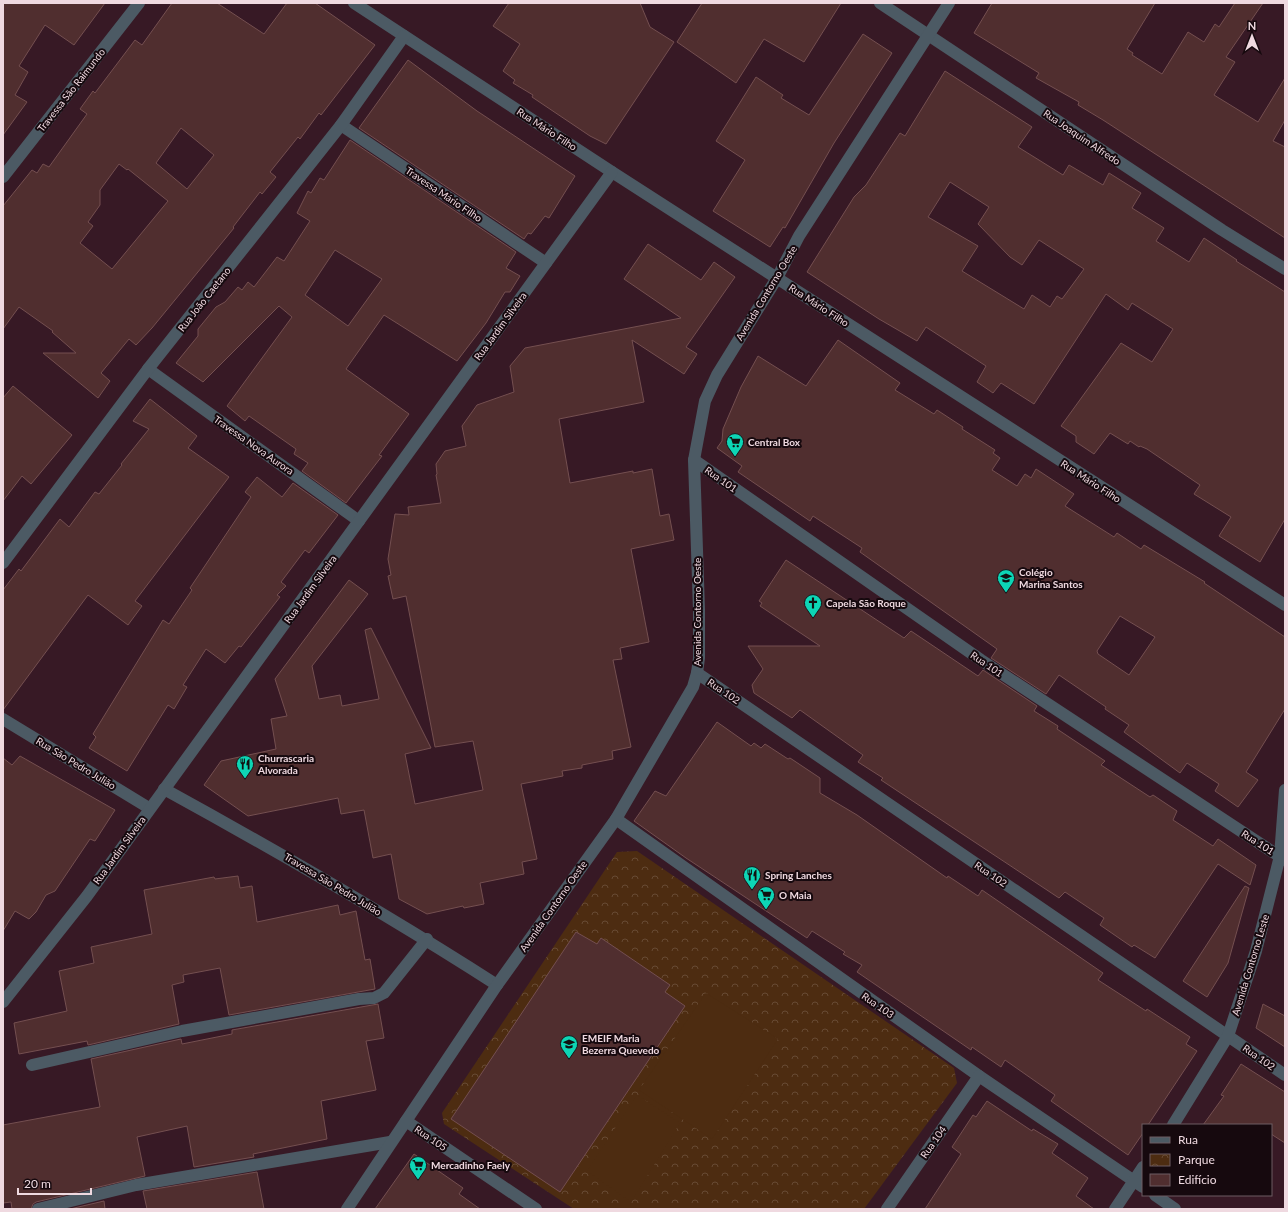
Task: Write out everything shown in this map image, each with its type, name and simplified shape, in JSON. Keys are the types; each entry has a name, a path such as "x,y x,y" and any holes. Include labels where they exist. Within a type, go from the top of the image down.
{"street":[{"name":"Travessa São Raimundo","path":"3,177 139,3"},
{"name":"Rua Mário Filho","path":"354,3 612,172 1285,605"},
{"name":"Rua Joaquim Alfredo","path":"880,3 1222,230 1285,269"},
{"name":"Avenida Contorno Oeste","path":"347,1209 390,1142 406,1121 497,985 616,819 687,699 697,673 699,610 694,460 705,401 717,375 777,278 799,236 949,3"},
{"name":"Rua João Caetano","path":"3,563 148,369 341,125 404,36"},
{"name":"Travessa Mário Filho","path":"341,125 546,263"},
{"name":"Rua Jardim Silveira","path":"3,1002 86,896 612,172"},
{"name":"Travessa Nova Aurora","path":"148,369 359,521"},
{"name":"Rua 101","path":"694,460 982,660 1282,858"},
{"name":"Rua 102","path":"697,673 1285,1075"},
{"name":"Rua São Pedro Julião","path":"3,719 149,808"},
{"name":"Travessa São Pedro Julião","path":"164,789 276,850 426,939 497,985"},
{"name":"Avenida Contorno Leste","path":"1174,1124 1228,1036 1256,951 1282,858 1285,790"},
{"name":"Rua 103","path":"616,819 979,1076 1138,1184"},
{"path":"32,1065 182,1031 359,999 374,998 384,993 426,939"},
{"name":"Rua 104","path":"887,1209 979,1076"},
{"name":"Rua 105","path":"406,1121 536,1209"},
{"path":"38,1209 136,1185 390,1142"},
{"path":"1115,1209 1138,1184 1142,1170"},
{"path":"1156,1196 1175,1209"}],"green space":[{"path":"637,851 954,1068 957,1083 864,1209 574,1209 444,1124 442,1113 617,852"},
{"path":"706,993 778,1039 712,1139 639,1090"},
{"path":"637,1095 680,1123 631,1202 587,1171"}],"building":[{"path":"3,3 105,3 74,45 45,25 19,66 28,72 15,95 27,102 3,135"},
{"path":"172,3 217,3 264,34 287,3 315,3 375,45 321,115 319,113 300,139 298,137 270,172 276,177 262,194 260,192 233,227 234,228 152,328 136,345 129,339 101,373 110,381 98,398 43,353 76,353 52,332 53,331 19,307 3,329 3,206 32,170 37,173 43,164 49,167 87,114 80,109 93,91 95,93 135,40 142,45","holes":["181,128 214,155 187,189 156,163","119,164 127,170 128,169 168,201 112,269 80,243 93,226 88,222 100,205 100,190"]},
{"path":"509,3 640,3 650,27 674,42 606,144 590,136 532,97 533,95 513,83 515,80 503,71 520,44 493,26"},
{"path":"702,3 841,3 804,62 764,39 736,83 677,42"},
{"path":"992,3 1155,3 1127,49 1133,53 1132,55 1162,74 1188,32 1204,42 1215,24 1219,27 1235,3 1263,3 1226,57 1235,62 1214,95 1258,122 1285,78 1285,120 1273,141 1285,147 1285,238 1078,105 1079,102 1036,78 1039,73 974,33"},
{"path":"863,34 892,53 834,143 785,228 783,227 770,247 713,211 745,160 716,141 756,77 783,95 781,98 809,115"},
{"path":"408,60 477,111 575,176 549,218 545,216 531,234 528,233 524,239 359,128"},
{"path":"945,71 1032,127 1018,147 1063,175 1069,165 1103,185 1109,173 1141,193 1132,208 1164,228 1156,241 1189,262 1204,238 1237,260 1236,261 1285,292 1285,519 1260,562 1219,536 1231,517 1194,494 1200,485 1147,449 1140,446 1139,447 1130,441 1128,444 1110,433 1094,454 1076,442 1076,436 1061,426 1121,343 1152,362 1173,329 1132,303 1128,310 1106,294 1034,404 1001,383 993,393 977,382 986,366 926,327 917,341 879,319 807,272 854,197 866,185 900,133 905,136","holes":["950,182 989,207 978,224 1010,257 1022,265 1039,240 1084,269 1062,299 1057,296 1050,307 1032,295 1024,309 962,271 978,246 928,217"]},
{"path":"350,140 516,252 506,268 520,276 510,292 505,292 486,323 457,361 384,315 346,369 409,414 379,455 382,456 346,503 302,471 308,463 294,454 296,449 249,416 245,421 227,406 292,317 279,306 203,382 176,363 198,336 198,329 216,307 225,302 238,287 242,290 248,282 254,287 277,257 284,261 310,221 297,213 308,191 311,193 320,178 324,180","holes":["335,250 382,279 348,326 305,295"]},
{"path":"648,244 701,280 714,262 735,277 686,347 697,354 684,374 632,340 644,402 559,419 570,483 633,471 633,473 652,469 660,516 669,514 674,540 631,549 649,642 620,648 622,659 613,660 631,747 612,751 613,759 582,765 582,768 562,771 563,776 521,784 537,859 522,862 524,874 480,883 484,904 464,908 463,906 427,914 399,899 391,854 373,858 364,810 341,814 338,798 248,816 204,785 221,761 276,749 271,719 287,716 275,679 349,580 368,594 312,666 319,699 340,695 342,706 379,699 365,630 371,628 431,748 405,754 415,804 483,790 473,741 435,747 406,596 393,599 388,576 391,575 388,559 395,514 409,515 408,507 441,503 436,475 436,464 445,451 466,446 462,426 477,405 514,392 510,366 525,348 681,318 624,279"},
{"path":"838,340 900,383 895,390 934,414 937,410 963,427 962,429 995,450 993,453 1000,458 992,470 1017,486 1025,474 1031,478 1036,469 1074,494 1065,506 1114,537 1117,533 1141,549 1144,545 1205,582 1204,583 1285,637 1285,709 1246,772 1258,780 1238,807 1215,791 1219,784 1187,763 1180,773 1124,732 1129,725 1105,709 1106,707 1059,675 1046,694 991,658 997,649 860,552 862,548 813,516 810,521 738,472 742,466 717,448 722,441 723,429 741,387 758,356 806,386","holes":["1120,616 1155,637 1129,675 1098,654 1097,651"]},
{"path":"13,386 72,435 31,484 22,476 3,501 3,398"},
{"path":"150,399 197,436 188,448 229,477 135,601 142,606 128,625 88,595 3,710 3,590 19,569 21,571 60,519 69,527 95,492 99,494 122,465 121,464 149,429 133,421"},
{"path":"257,477 282,497 293,483 338,515 309,553 305,550 281,582 286,586 277,595 280,597 241,647 239,646 225,663 206,649 183,685 187,687 174,709 168,705 127,771 89,748 96,737 93,734 163,620 169,624 192,590 190,588 251,497 245,492"},
{"path":"786,560 904,638 911,631 978,676 983,670 1037,706 1034,711 1058,726 1057,729 1105,761 1101,765 1150,797 1153,795 1177,811 1173,820 1213,846 1218,839 1256,865 1250,885 1218,864 1155,958 1134,945 1132,947 1100,925 1104,918 1065,892 1059,898 881,780 883,778 858,762 863,755 800,710 792,718 754,693 752,685 763,669 748,646 820,646 760,606 762,603 759,601"},
{"path":"717,722 751,746 754,743 761,748 765,744 788,759 790,758 820,778 820,793 857,815 947,878 948,876 978,896 982,890 1103,973 1098,980 1190,1037 1186,1044 1197,1051 1149,1124 1142,1124 1142,1134 1128,1155 1051,1101 1055,1095 1005,1060 1001,1067 972,1047 971,1050 857,972 862,965 843,954 845,952 812,931 807,938 686,858 634,821 655,791 666,796"},
{"path":"20,756 115,810 95,841 90,839 55,891 46,895 36,912 29,919 15,911 3,931 3,758 12,765"},
{"path":"238,876 240,888 252,886 257,922 338,905 340,915 356,911 365,960 370,959 375,989 229,1015 220,968 183,975 184,982 172,985 179,1024 88,1045 87,1041 19,1054 14,1023 67,1011 59,971 94,963 91,947 152,934 144,890 214,877 215,879"},
{"path":"1245,886 1249,888 1228,963 1207,997 1183,981"},
{"name":"EMEIF Maria Bezerra Quevedo","path":"576,932 597,944 601,938 670,985 665,992 685,1006 560,1192 451,1119"},
{"path":"378,1004 384,1038 366,1041 376,1090 321,1101 327,1139 253,1154 254,1157 194,1167 187,1126 137,1137 145,1176 36,1202 33,1204 31,1209 12,1209 11,1202 3,1203 3,1125 100,1107 91,1059 181,1039 182,1044 232,1034 232,1030"},
{"path":"1263,1004 1285,1016 1285,1047 1256,1028"},
{"path":"1241,1064 1285,1092 1285,1143 1272,1135 1272,1124 1204,1124 1224,1096 1221,1095"},
{"path":"987,1101 1032,1131 1033,1129 1058,1144 1052,1153 1088,1178 1076,1196 1094,1209 925,1209 961,1154 952,1147 973,1115 976,1117"},
{"path":"414,1154 463,1188 459,1194 480,1209 375,1209"},
{"path":"257,1172 264,1209 147,1209 143,1191"},
{"path":"104,1201 105,1209 70,1209"}],"place":[{"name":"Central Box","path":"735,457"},
{"name":"Colégio Marina Santos","path":"1006,593"},
{"name":"Capela São Roque","path":"813,618"},
{"name":"Churrascaria Alvorada","path":"245,779"},
{"name":"Spring Lanches","path":"752,890"},
{"name":"O Maia","path":"766,910"},
{"name":"EMEIF Maria Bezerra Quevedo","path":"569,1059"},
{"name":"Mercadinho Faely","path":"418,1180"}]}
